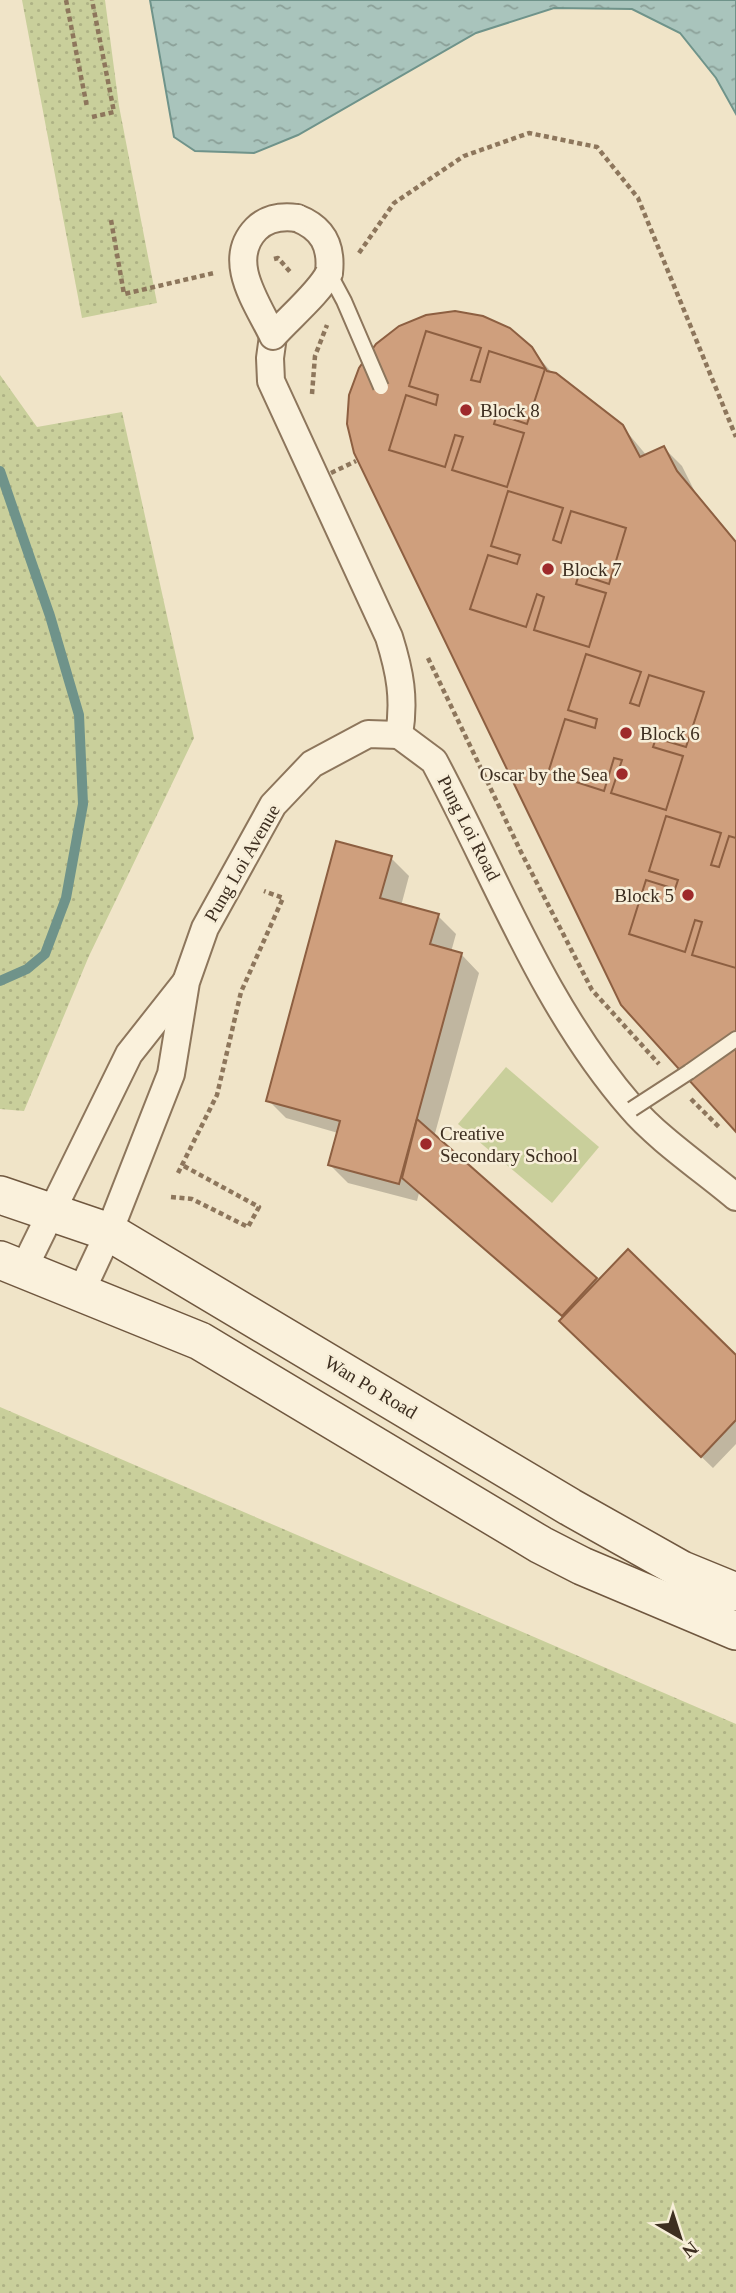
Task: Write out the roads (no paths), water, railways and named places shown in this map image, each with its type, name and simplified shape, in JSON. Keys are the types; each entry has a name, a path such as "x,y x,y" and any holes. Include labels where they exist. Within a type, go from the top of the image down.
{"main road":[{"name":"Wan Po Road","path":"0,1195 109,1232 569,1507 682,1570 736,1592"},
{"path":"12,1264 200,1341 582,1566 736,1631"}],"street":[{"path":"273,336 304,301 316,294 328,273 328,245 309,223 297,218 272,219 250,236 244,248 244,274 273,336 271,381 389,637 401,676 403,708 399,735"},
{"name":"Pung Loi Avenue","path":"81,1292 109,1232 171,1074 186,982 205,928 273,805 312,764 368,734 399,735"},
{"name":"Pung Loi Road","path":"399,735 434,761 564,1017 632,1109 736,1197"},
{"name":"Pung Loi Avenue","path":"12,1264 50,1212 129,1054 186,982"}],"lane":[{"path":"328,273 344,300 381,387"},
{"path":"632,1109 736,1039"}],"water":[{"path":"150,0 736,0 736,114 716,78 680,33 632,9 554,8 476,33 298,135 254,153 195,151 174,137"}],"waterway":[{"path":"0,471 50,616 79,715 83,804 66,898 45,954 27,969 0,981"}],"place":[{"name":"Block 8","path":"466,410"},
{"name":"Block 7","path":"548,569"},
{"name":"Block 6","path":"626,733"},
{"name":"Oscar by the Sea","path":"622,774"},
{"name":"Block 5","path":"688,895"},
{"name":"Creative Secondary School","path":"426,1144"}]}
